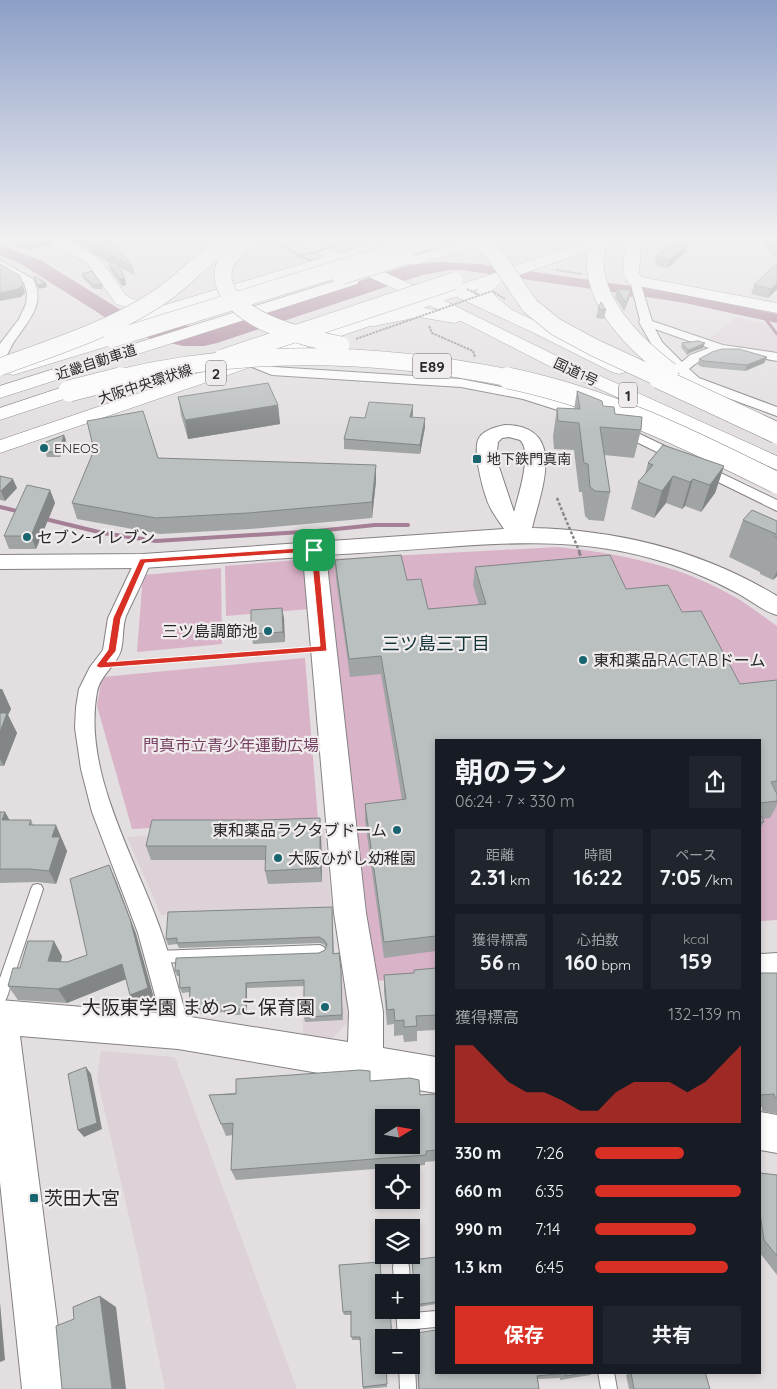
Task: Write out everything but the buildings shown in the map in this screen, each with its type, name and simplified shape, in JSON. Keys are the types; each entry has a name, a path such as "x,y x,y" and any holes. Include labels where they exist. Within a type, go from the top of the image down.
{"main road":[{"path":"135,305 147,309 165,309"},
{"path":"0,367 108,324 147,305"},
{"path":"0,373 111,333 143,317 180,305"},
{"path":"0,358 111,333 208,305"},
{"name":"E89","path":"240,305 264,321 290,332 336,344 493,370 559,389 598,402 680,436 777,483"},
{"name":"近畿自動車道","path":"0,383 249,305"},
{"name":"近畿自動車道","path":"0,392 275,305"},
{"name":"大阪中央環状線","path":"0,432 381,305"},
{"name":"2","path":"0,447 419,305"},
{"name":"国道1号","path":"442,305 559,364 777,464"},
{"name":"国道1号","path":"490,305 777,442"},
{"path":"496,305 512,316"},
{"path":"529,305 556,327 595,348 777,431"},
{"path":"609,305 633,340 664,367 688,383 777,431"},
{"path":"760,305 777,308"},
{"path":"374,321 409,313 428,312 480,324"},
{"name":"E89","path":"0,414 69,391 139,372 199,362 280,356 358,358 475,372 516,380 598,402"}],"street":[{"path":"0,358 8,340 26,320 33,305"},
{"path":"643,305 646,322 657,344 694,381"},
{"path":"646,322 721,348 777,357"},
{"path":"682,368 694,358 721,348"},
{"path":"251,362 272,372 461,384 480,382 605,421 777,506"},
{"path":"611,364 694,381 777,412"},
{"path":"0,562 143,561 552,534 632,545 703,568 741,586 776,606"},
{"path":"314,550 350,913 366,1012 365,1063"},
{"path":"143,561 117,618 112,651 100,666 88,690 85,707 85,728 91,769 102,812 150,933 178,1032"},
{"path":"761,965 777,964"},
{"path":"38,1387 0,1017 178,1032 435,1075"},
{"path":"761,1131 777,1134"}],"lane":[{"path":"0,997 37,889"},
{"path":"157,957 320,951"},
{"path":"401,1266 402,1274"},
{"path":"405,1323 435,1319"},
{"path":"407,1374 408,1387"},
{"path":"606,1374 610,1389"}],"path":[{"path":"356,339 452,305"},
{"path":"426,320 432,333 473,351 480,382"},
{"path":"557,498 585,566"},
{"path":"100,666 324,649"}],"shaded area":[{"path":"86,305 112,305 124,312 150,322 211,328 284,305 332,305 204,346 183,346 123,332 108,319"},
{"path":"693,305 734,305 777,314 777,323"},
{"path":"736,317 766,324 777,337 777,352 754,351 709,339"},
{"path":"324,826 332,910 161,915 127,837"},
{"name":"大阪東学園 まめっこ保育園","path":"345,957 348,1022 330,1041 303,1041 302,991 318,990 316,959"},
{"path":"101,1051 175,1057 297,1389 165,1389 137,1252 97,1078"}],"green space":[{"name":"東和薬品ラクタブドーム","path":"557,547 603,553 648,562 691,576 739,599 777,626 777,920 761,921 761,739 435,739 435,978 375,981 326,566 335,559"},
{"path":"297,560 304,565 309,609 226,616 225,566"},
{"path":"221,568 222,644 137,652 143,575"},
{"name":"門真市立青少年運動広場","path":"305,658 318,820 132,829 97,706 102,677"}],"waterway":[{"path":"764,317 777,334"},
{"path":"0,507 21,512"},
{"path":"41,518 103,533 156,541 317,531 375,525 408,525"}],"place":[{"name":"ENEOS","path":"44,448"},
{"name":"地下鉄門真南","path":"477,459"},
{"name":"セブン-イレブン","path":"27,537"},
{"name":"三ツ島調節池","path":"268,631"},
{"name":"東和薬品RACTABドーム","path":"583,660"},
{"name":"東和薬品ラクタブドーム","path":"397,830"},
{"name":"大阪ひがし幼稚園","path":"278,858"},
{"name":"大阪東学園 まめっこ保育園","path":"325,1007"},
{"name":"茨田大宮","path":"34,1198"}],"district":[{"name":"三ツ島三丁目","path":"436,643"}],"route":[{"path":"314,550 324,649 100,666 112,651 117,618 143,561 314,550"}]}
